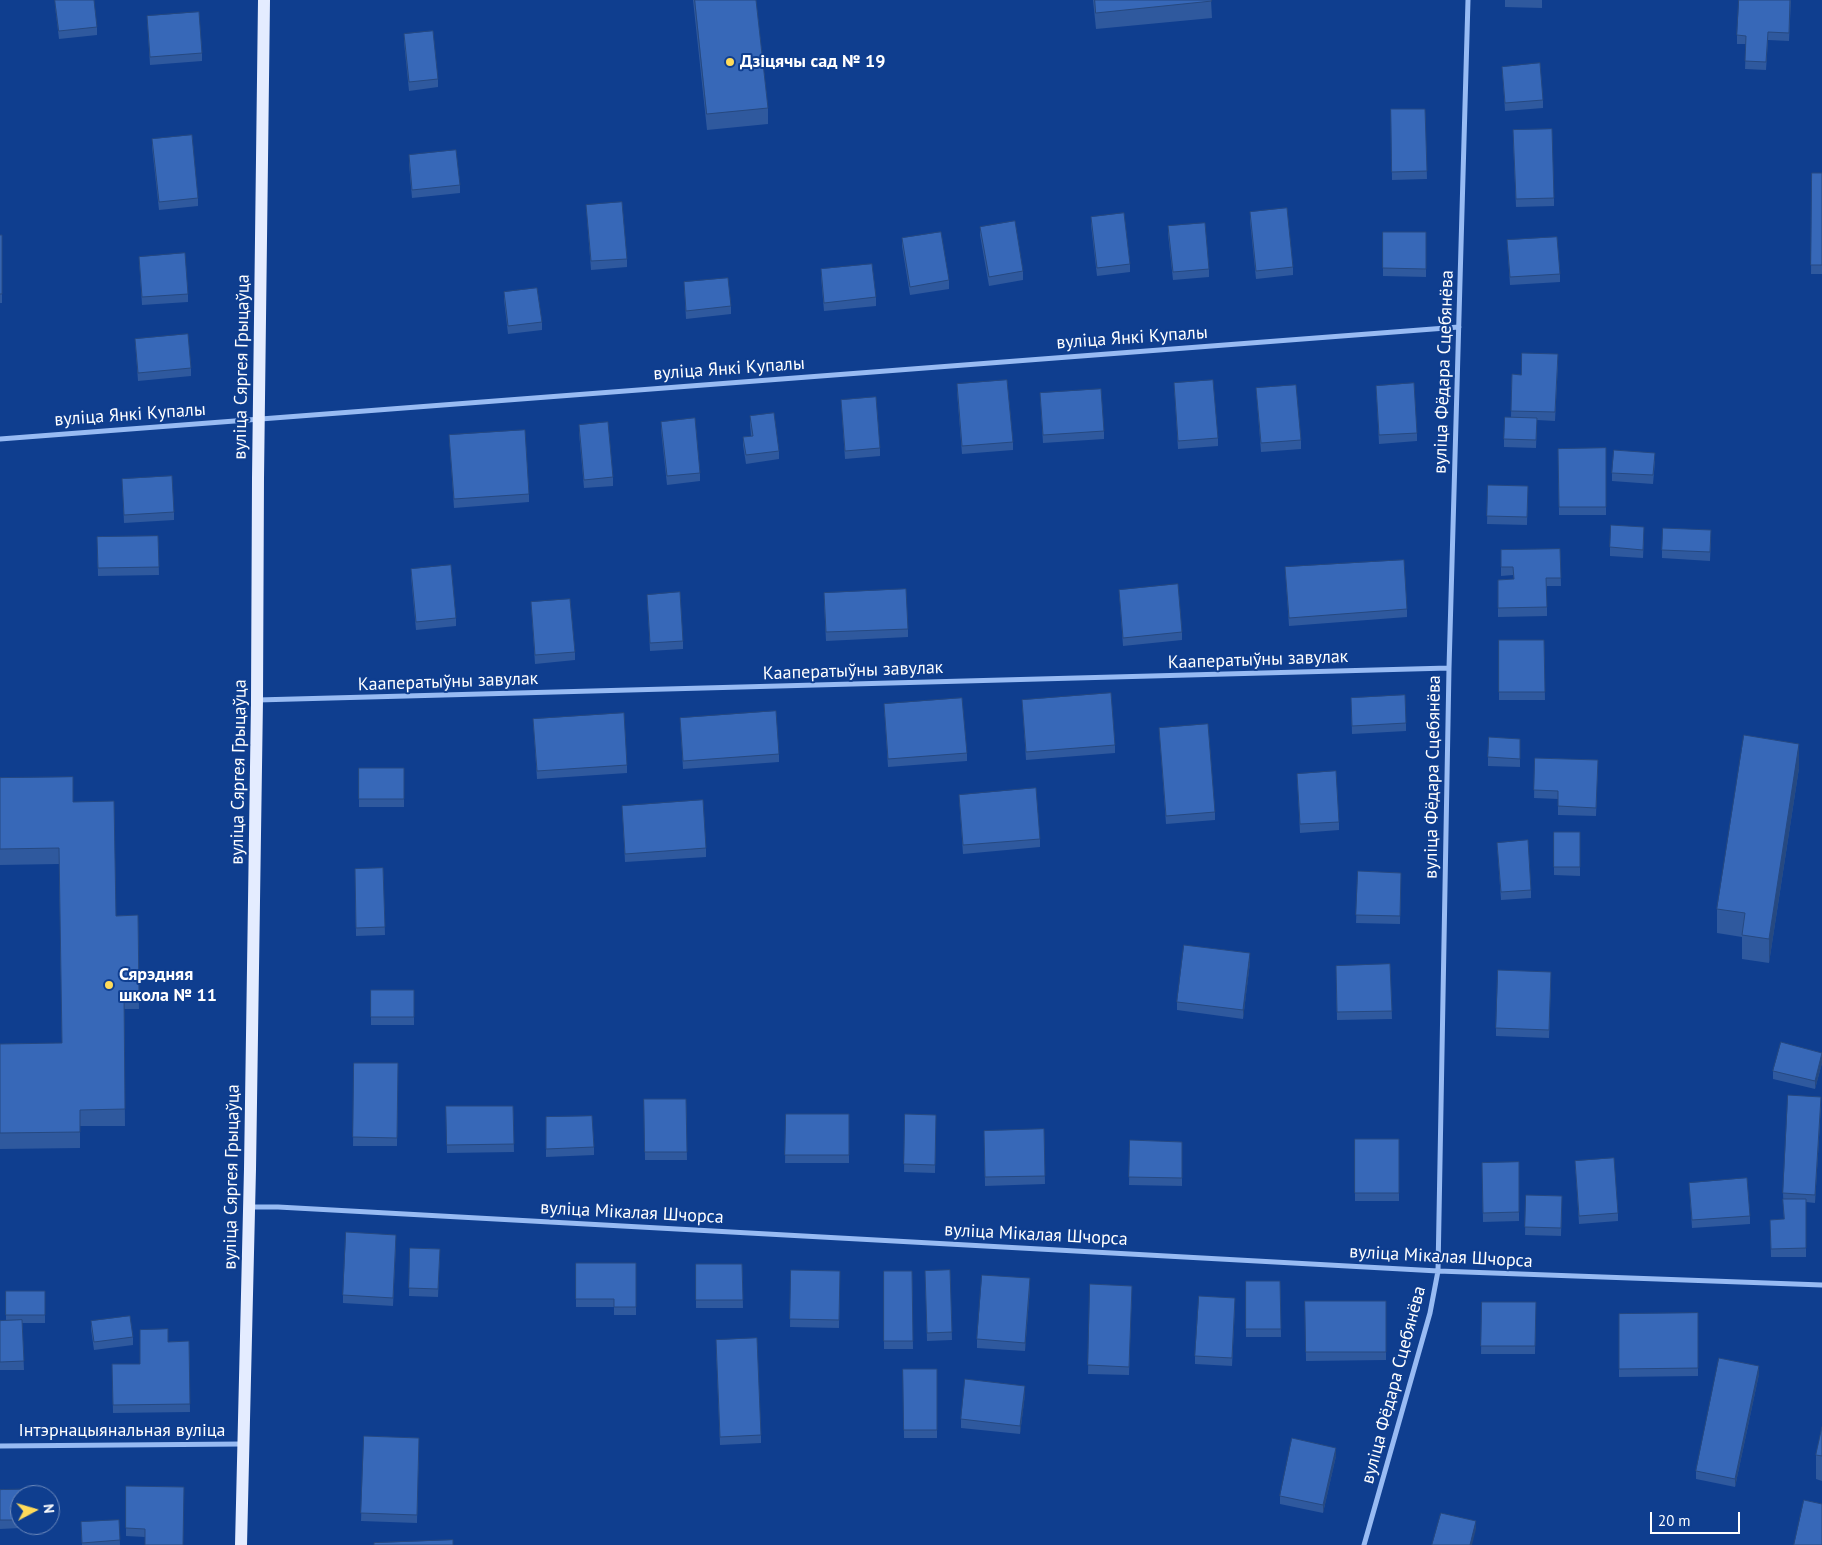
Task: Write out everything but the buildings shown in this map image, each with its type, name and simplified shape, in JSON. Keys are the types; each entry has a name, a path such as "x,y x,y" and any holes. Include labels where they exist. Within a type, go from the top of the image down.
{"main road":[{"name":"вуліца Сяргея Грыцаўца","path":"241,1545 258,700 258,478 264,0"}],"street":[{"name":"вуліца Фёдара Сцебянёва","path":"1364,1545 1430,1313 1438,1271 1449,668 1468,0"},
{"name":"вуліца Янкі Купалы","path":"0,439 1459,327"},
{"name":"Кааператыўны завулак","path":"258,700 1449,668"},
{"name":"вуліца Мікалая Шчорса","path":"249,1207 278,1207 1438,1271 1822,1286"},
{"name":"Інтэрнацыянальная вуліца","path":"0,1446 244,1444"}],"place":[{"name":"Дзіцячы сад № 19","path":"730,62"},
{"name":"Сярэдняя школа № 11","path":"109,985"}]}
